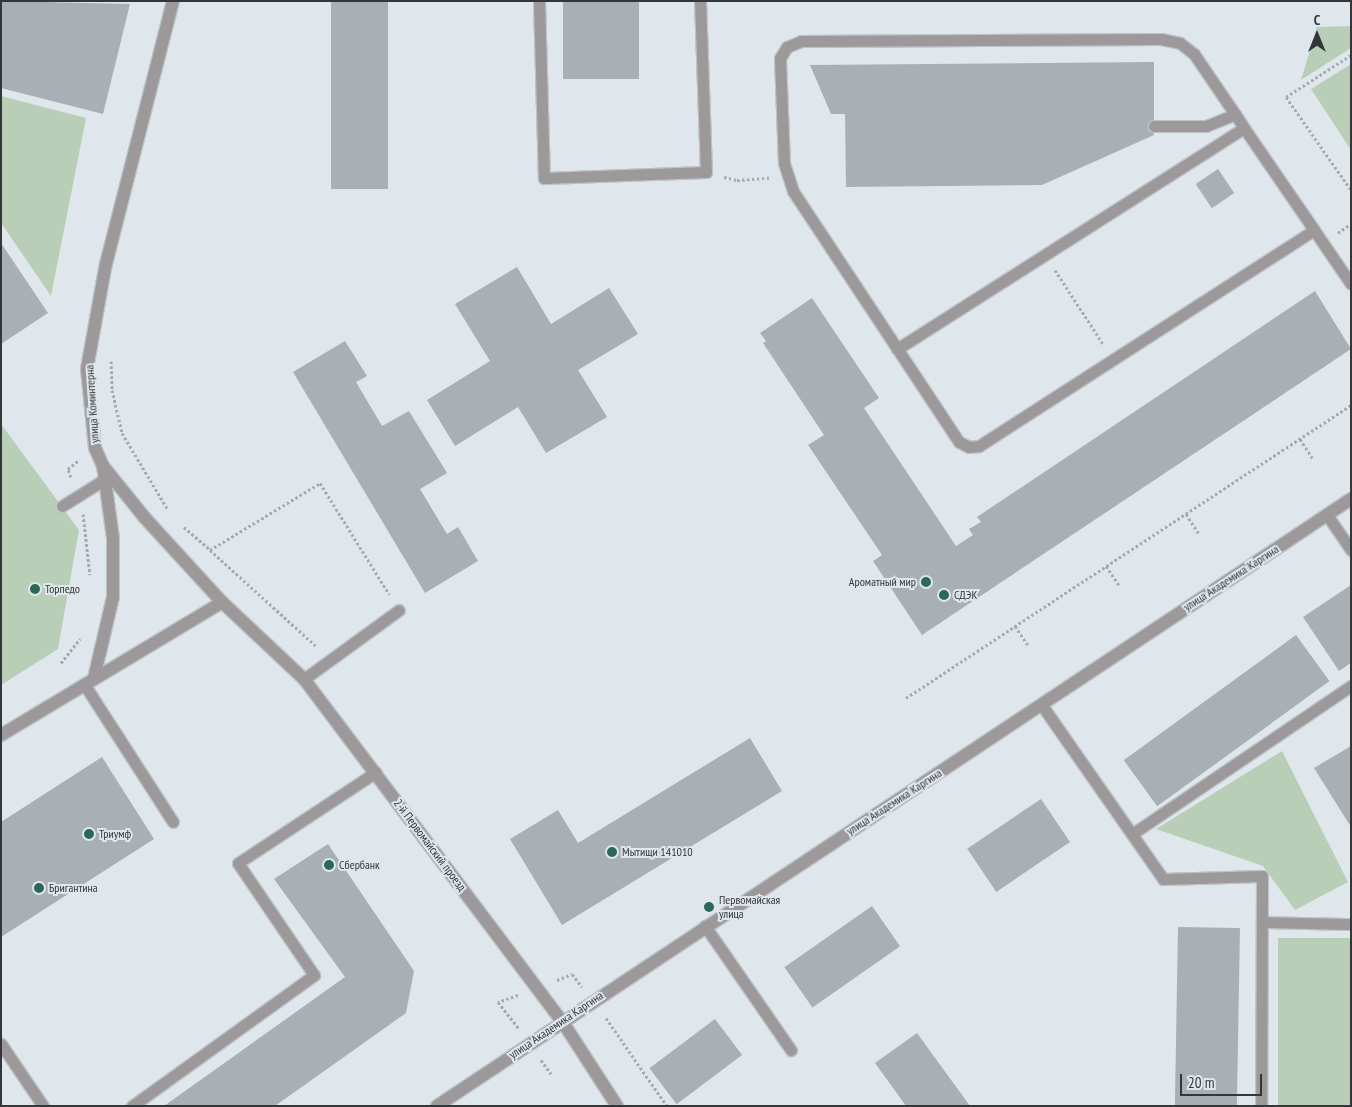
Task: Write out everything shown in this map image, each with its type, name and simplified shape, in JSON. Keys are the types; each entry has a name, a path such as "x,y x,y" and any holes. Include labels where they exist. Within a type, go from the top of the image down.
{"street":[{"name":"улица Коминтерна","path":"173,1 106,263 87,369 95,448 104,473 222,602"},
{"path":"89,681 113,597 113,538 104,473"},
{"name":"улица Академика Каргина","path":"437,1106 705,926 1351,499"},
{"path":"1,735 222,602"},
{"name":"2-й Первомайский проезд","path":"222,602 304,679 562,1021 617,1106"}],"lane":[{"path":"538,1 544,178 706,172 700,1"},
{"path":"1314,230 979,446 969,447 959,442 786,177 780,58 787,47 801,41 1162,39 1180,43 1194,54 1351,284"},
{"path":"1154,126 1206,126 1235,114"},
{"path":"898,349 1244,128"},
{"path":"62,506 77,497 104,473"},
{"path":"1327,515 1351,550"},
{"path":"304,679 329,658 399,610"},
{"path":"89,681 173,822"},
{"path":"1132,834 1351,686"},
{"path":"1041,704 1163,878 1262,876 1261,1106"},
{"path":"132,1106 314,974 238,863 376,772"},
{"path":"1262,922 1351,924"},
{"path":"705,926 791,1050"},
{"path":"1,1044 43,1106"}],"path":[{"path":"1351,55 1286,97 1351,190"},
{"path":"706,172 738,180 786,177"},
{"path":"1045,254 1113,360"},
{"path":"111,355 112,390 122,433 172,517"},
{"path":"906,698 1351,405"},
{"path":"1300,439 1313,459"},
{"path":"68,469 86,523 90,577"},
{"path":"210,550 320,483 399,610"},
{"path":"1186,514 1199,534"},
{"path":"178,522 329,658"},
{"path":"1106,566 1120,587"},
{"path":"1015,626 1028,647"},
{"path":"61,664 77,647 84,632"},
{"path":"623,1040 667,1106"}],"green space":[{"path":"1351,26 1351,48 1301,80 1317,27"},
{"path":"1351,64 1351,150 1311,89"},
{"path":"1,96 86,118 51,296 1,223"},
{"name":"Торпедо","path":"1,424 79,530 58,649 1,685"},
{"path":"1282,751 1348,882 1295,910 1263,866 1156,829"},
{"path":"1278,938 1351,938 1351,1106 1278,1106"}],"building":[{"path":"1,1 130,4 103,114 1,88"},
{"path":"331,1 388,1 388,189 331,189"},
{"path":"563,1 639,1 639,79 563,79"},
{"path":"1154,62 1154,135 1042,185 846,187 845,114 831,114 810,65"},
{"path":"1218,169 1234,193 1212,208 1196,184"},
{"path":"1,243 48,313 1,344"},
{"path":"517,267 551,324 609,288 638,334 578,370 607,417 546,453 518,407 455,446 427,400 490,361 455,304"},
{"path":"1315,291 1351,349 922,635 873,561 882,555 808,445 824,435 763,343 766,341 760,333 812,298 879,398 864,408 956,546 973,535 969,529 981,522 977,517"},
{"path":"345,341 367,376 356,382 382,426 409,411 447,473 420,489 447,534 458,527 478,561 425,593 293,372"},
{"path":"1351,585 1351,663 1339,671 1303,617"},
{"path":"1296,635 1330,681 1157,806 1124,760"},
{"path":"750,738 782,791 562,925 510,839 558,810 578,843"},
{"path":"1351,746 1351,827 1314,768"},
{"name":"Бригантина","path":"102,757 154,839 1,937 1,822"},
{"path":"1041,799 1070,842 996,892 967,849"},
{"path":"328,844 414,971 406,1013 275,1106 164,1106 345,977 274,879"},
{"path":"872,906 900,946 812,1008 784,967"},
{"path":"1178,927 1240,928 1237,1106 1175,1106"},
{"path":"715,1019 742,1055 677,1104 650,1068"},
{"path":"917,1033 970,1106 906,1106 875,1063"}],"place":[{"name":"Ароматный мир","path":"926,582"},
{"name":"Торпедо","path":"35,589"},
{"name":"СДЭК","path":"944,595"},
{"name":"Триумф","path":"89,834"},
{"name":"Мытищи 141010","path":"612,852"},
{"name":"Сбербанк","path":"329,865"},
{"name":"Бригантина","path":"39,888"},
{"name":"Первомайская улица","path":"709,907"}]}
